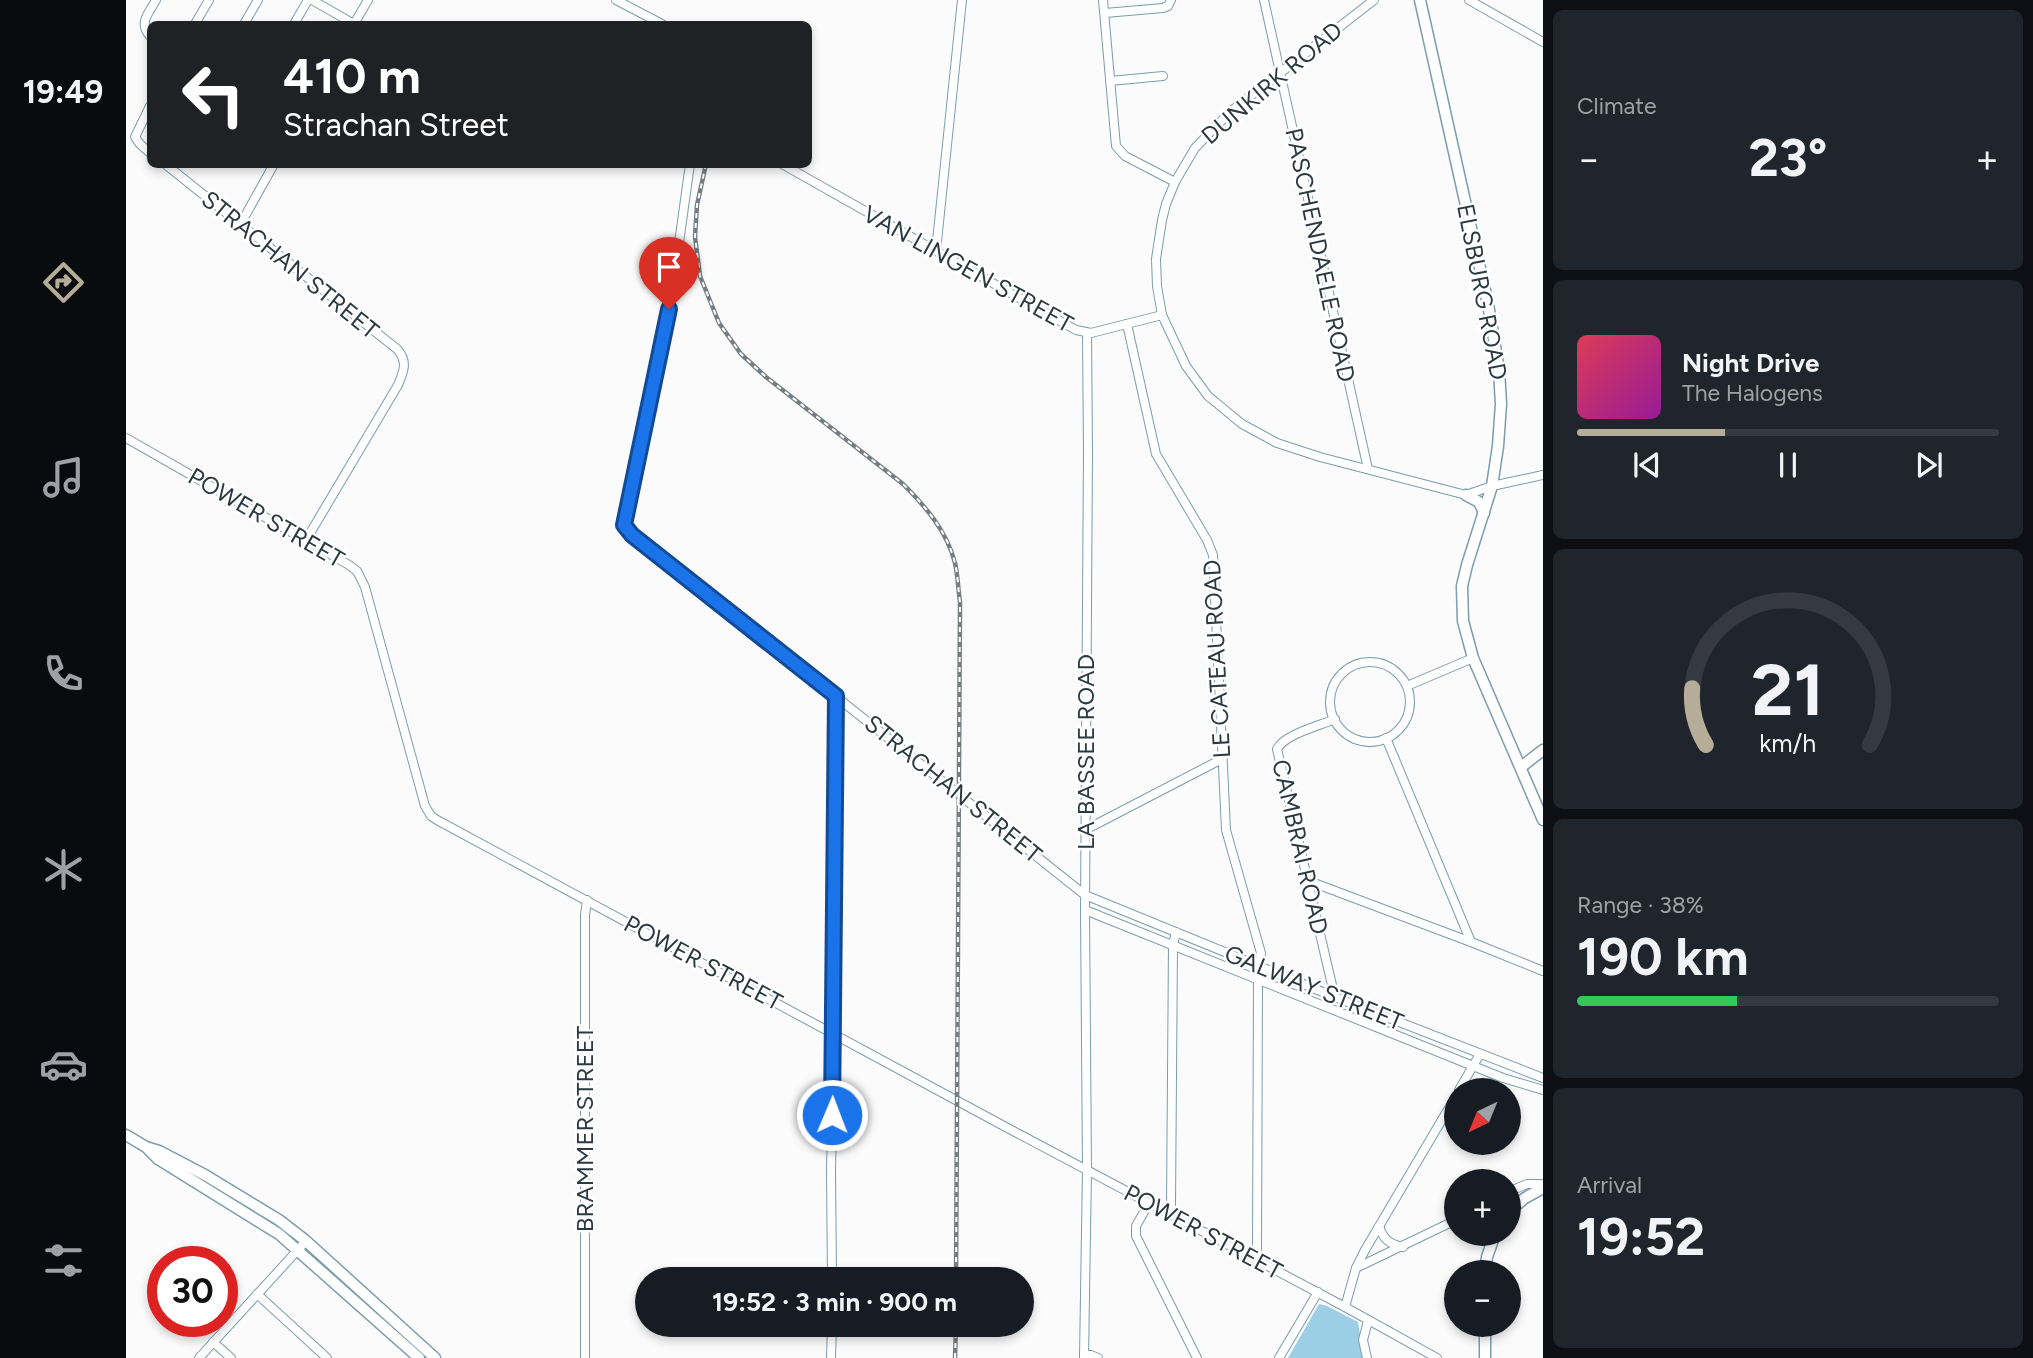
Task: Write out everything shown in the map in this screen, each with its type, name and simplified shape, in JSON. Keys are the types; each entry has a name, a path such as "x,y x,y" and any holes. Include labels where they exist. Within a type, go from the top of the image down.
{"main road":[{"name":"ELSBURG ROAD","path":"1420,0 1497,351 1501,404 1499,446 1492,486 1467,565 1461,598 1463,621 1473,658 1543,820"},
{"path":"1466,495 1479,502 1484,513"},
{"path":"1521,767 1543,750"},
{"path":"126,1135 260,1207 419,1358"},
{"path":"1521,1201 1543,1186"},
{"path":"302,1245 436,1358"},
{"path":"1485,1337 1485,1358"}],"street":[{"path":"147,32 144,22 156,0"},
{"path":"197,21 209,0"},
{"path":"246,21 258,0"},
{"path":"296,21 310,0 348,21"},
{"path":"356,21 368,0"},
{"path":"936,251 962,0"},
{"path":"1103,0 1114,137 1119,150 1125,156 1175,181"},
{"path":"1105,13 1163,8 1168,6 1171,0"},
{"name":"PASCHENDAELE ROAD","path":"1264,0 1368,469"},
{"name":"DUNKIRK ROAD","path":"1374,0 1214,126 1195,148 1175,181 1166,204 1157,249 1156,274 1162,315 1191,375 1208,396 1251,431 1277,443 1466,495"},
{"path":"1469,0 1543,42"},
{"path":"620,1 657,21"},
{"path":"1110,81 1163,76"},
{"path":"147,112 135,134 147,151"},
{"name":"STRACHAN STREET","path":"169,168 400,352 404,358 404,371 306,540"},
{"path":"240,225 272,168"},
{"name":"STRACHAN STREET","path":"689,168 672,293 624,525 632,535 1085,895"},
{"name":"VAN LINGEN STREET","path":"789,168 1070,328 1087,333 1162,315"},
{"name":"LE CATEAU ROAD","path":"1127,324 1156,454 1207,540 1213,555 1226,830 1252,915 1261,953 1261,966"},
{"name":"LA BASSEE ROAD","path":"1084,1356 1087,1170 1084,910 1087,333"},
{"name":"POWER STREET","path":"126,438 306,540 353,568 359,575 365,587 378,641 428,811 437,820 1437,1358"},
{"path":"1466,495 1492,486 1543,475"},
{"path":"1407,686 1473,658"},
{"path":"1368,662 1385,664 1400,674 1407,686 1410,704 1407,718 1398,730 1386,738 1371,741 1357,739 1344,731 1335,719 1330,702 1334,685 1351,666 1368,662"},
{"path":"832,1267 836,696"},
{"name":"CAMBRAI ROAD","path":"1335,719 1286,739 1277,750 1338,1010"},
{"path":"1386,738 1471,942"},
{"path":"1085,830 1222,759"},
{"path":"1306,880 1543,971"},
{"name":"GALWAY STREET","path":"1085,895 1543,1078"},
{"name":"BRAMMER STREET","path":"585,1358 587,900"},
{"name":"GALWAY STREET","path":"1084,910 1511,1081 1543,1090"},
{"path":"1168,1214 1171,1205 1173,945 1176,932"},
{"path":"1256,1260 1258,978 1261,966"},
{"path":"1466,1078 1480,1054"},
{"path":"1345,1307 1356,1268 1444,1116"},
{"path":"1521,1187 1527,1184 1543,1186"},
{"path":"1149,1203 1136,1226 1136,1236 1197,1358"},
{"path":"1379,1226 1381,1235 1389,1243 1403,1247"},
{"path":"1356,1268 1444,1226"},
{"path":"199,1358 302,1245"},
{"path":"1279,1358 1318,1292"},
{"path":"257,1294 327,1358"},
{"path":"1367,1358 1363,1340 1368,1321"},
{"path":"831,1358 832,1337"},
{"path":"213,1342 231,1358"},
{"path":"1084,1356 1098,1358"}],"shaded area":[{"path":"1319,1304 1358,1322 1364,1358 1288,1358"}],"railway":[{"path":"705,168 697,205 695,237 700,276 719,323 741,354 766,377 903,484 941,530 955,563 960,602 956,1267"},
{"path":"955,1358 956,1337"}],"route":[{"path":"669,309 624,525 632,535 836,696 832,1115"}]}
